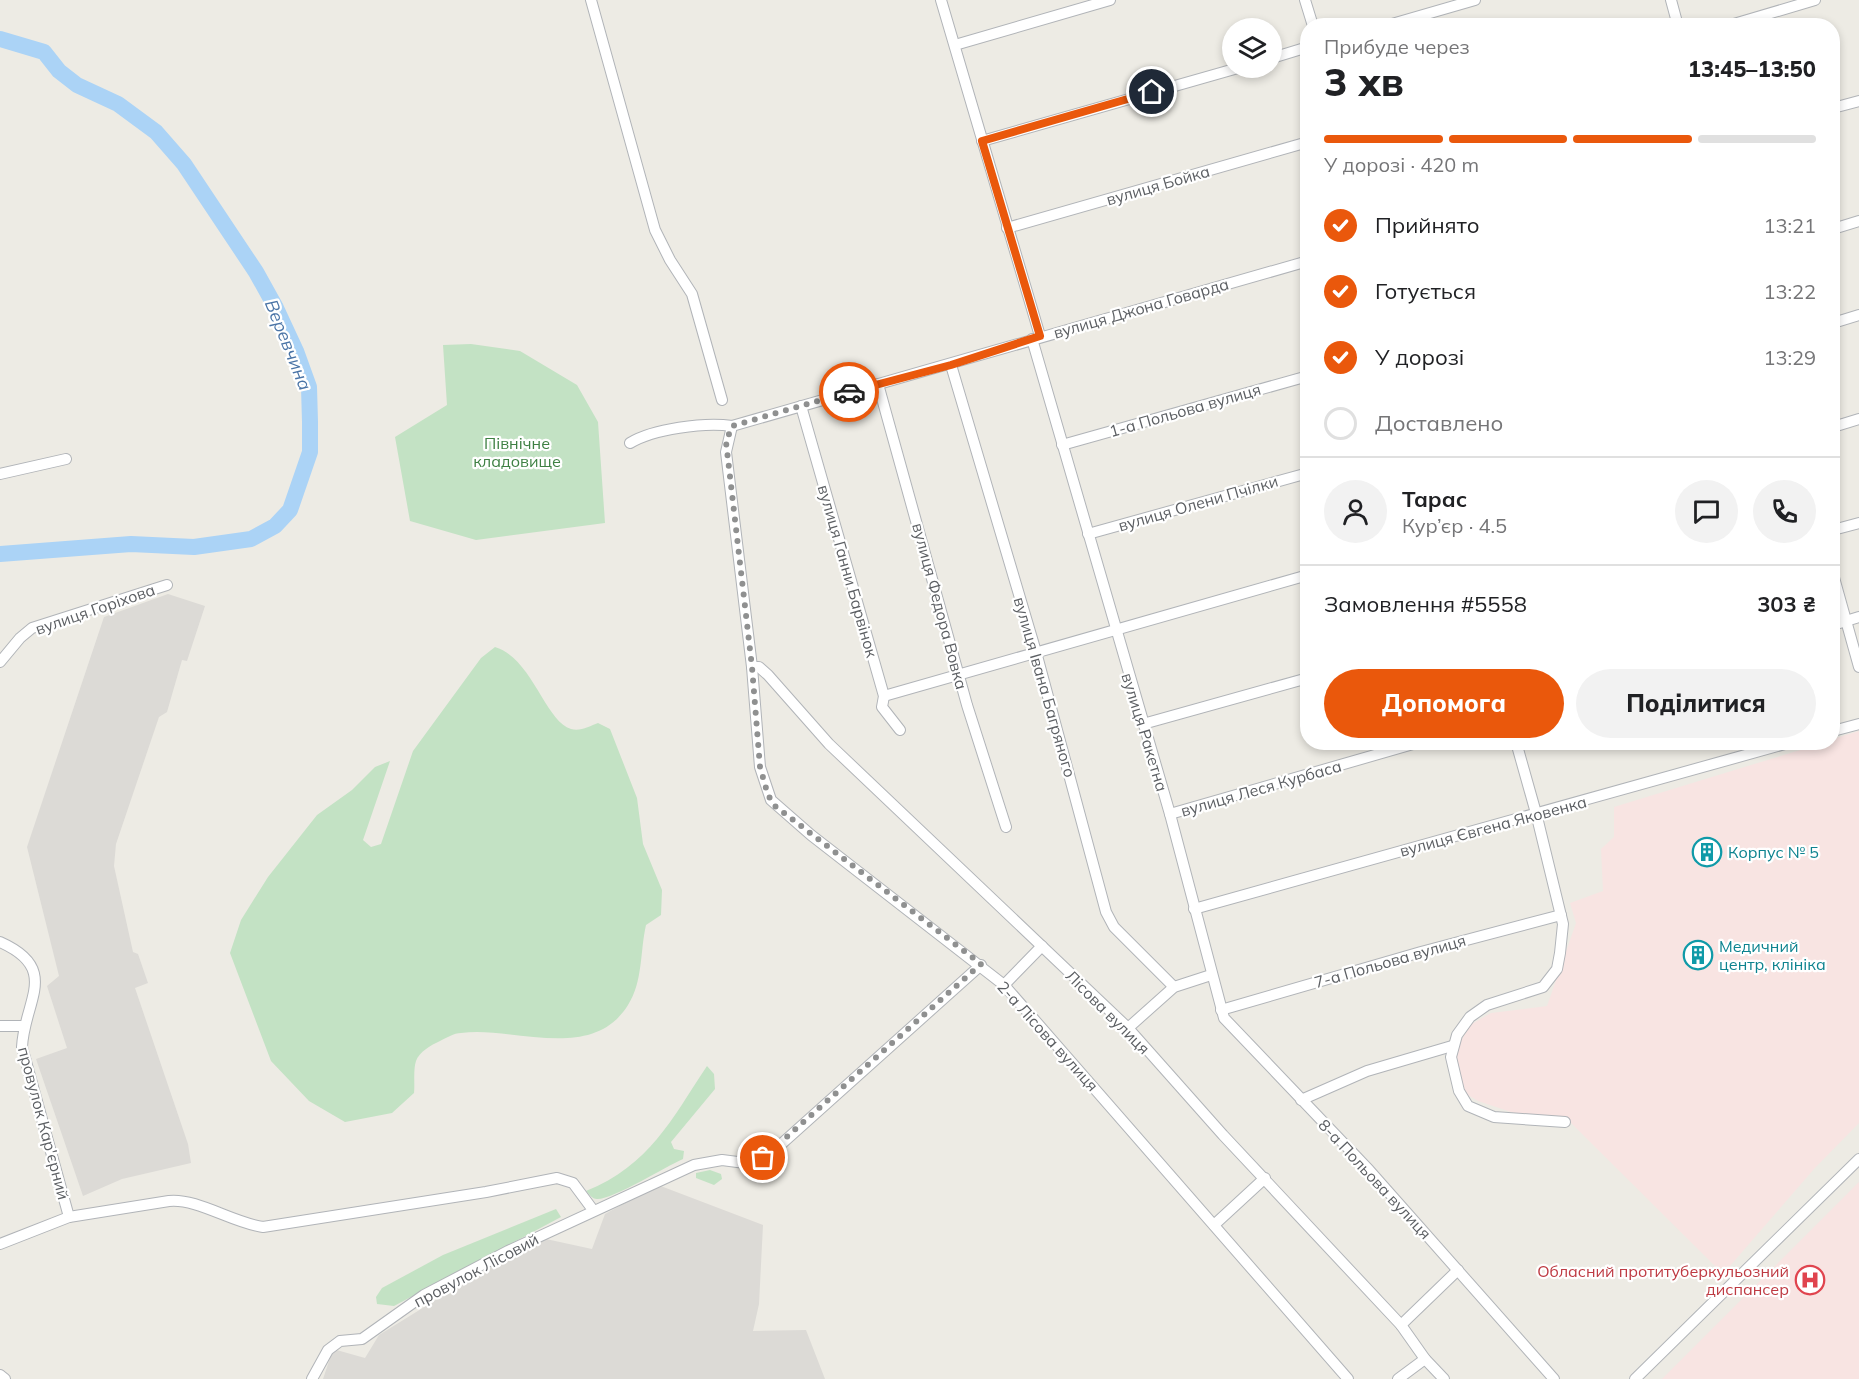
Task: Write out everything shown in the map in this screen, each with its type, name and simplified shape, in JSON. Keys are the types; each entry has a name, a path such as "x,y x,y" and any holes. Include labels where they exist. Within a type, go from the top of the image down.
{"street":[{"path":"591,0 655,230 670,260 692,294 722,400"},
{"name":"вулиця Ракетна","path":"941,0 1007,228 1062,445 1170,814 1221,1010 1234,1031 1301,1100"},
{"path":"955,45 1110,0"},
{"path":"1305,0 1311,18"},
{"path":"1413,18 1475,0"},
{"path":"1671,0 1676,18"},
{"path":"1754,18 1815,0"},
{"path":"1282,55 1300,49"},
{"path":"982,141 1222,73"},
{"path":"1840,106 1859,101"},
{"name":"вулиця Бойка","path":"1007,228 1300,143"},
{"path":"1840,227 1859,221"},
{"name":"вулиця Джона Говарда","path":"630,443 645,434 719,424 732,426 1300,263"},
{"path":"1840,321 1859,315"},
{"name":"вулиця Івана Багряного","path":"951,365 1036,652 1110,921 1174,987"},
{"name":"1-а Польова вулиця","path":"1062,445 1300,378"},
{"name":"вулиця Федора Вовка","path":"878,384 959,675 1006,826"},
{"name":"вулиця Ганни Барвінок","path":"801,406 884,696 884,710 900,730"},
{"path":"1840,425 1859,419"},
{"name":"2-а Лісова вулиця","path":"732,426 726,452 752,667 760,767 771,800 811,835 981,964 1004,985 1348,1379"},
{"path":"0,474 66,459"},
{"name":"вулиця Олени Пчілки","path":"1088,534 1300,474"},
{"path":"1840,528 1859,523"},
{"path":"884,696 1300,577"},
{"name":"вулиця Горіхова","path":"0,662 20,638 32,628 167,585"},
{"path":"1840,599 1859,666"},
{"path":"1840,623 1859,617"},
{"name":"Лісова вулиця","path":"752,667 759,667 768,675 829,744 1128,1028 1401,1325 1425,1359 1444,1379"},
{"path":"1143,724 1300,680"},
{"path":"1840,729 1859,724"},
{"name":"вулиця Леся Курбаса","path":"1170,814 1392,750"},
{"path":"1517,750 1536,813 1561,915 1563,935 1560,953 1551,979 1543,987 1487,1005 1470,1017 1452,1046 1451,1058 1459,1091 1468,1106 1494,1117 1565,1122"},
{"name":"вулиця Євгена Яковенка","path":"1194,909 1763,750"},
{"name":"7-а Польова вулиця","path":"1221,1010 1421,952 1561,915"},
{"path":"0,942 27,962 36,974 35,992 23,1026 0,1026"},
{"path":"1004,985 1042,946"},
{"name":"провулок Лісовий","path":"312,1379 328,1350 340,1341 362,1339 424,1295 593,1210 694,1165 722,1160 745,1163 768,1155 981,964"},
{"path":"1128,1028 1174,987 1211,975"},
{"name":"провулок Кар'єрний","path":"0,1244 69,1218 22,1047 23,1026"},
{"path":"1301,1100 1367,1071 1452,1046"},
{"name":"8-а Польова вулиця","path":"1301,1100 1369,1170 1554,1379"},
{"path":"1635,1379 1859,1159"},
{"path":"69,1218 175,1200 244,1224 263,1227 486,1192 556,1178 573,1183 593,1210"},
{"path":"1214,1225 1265,1178"},
{"path":"1401,1325 1458,1270"},
{"path":"1398,1379 1425,1359"},
{"path":"0,1376 5,1379"}],"shaded area":[{"path":"168,594 205,606 187,661 182,660 167,712 159,717 116,844 114,866 133,952 138,954 148,983 135,988 188,1144 191,1163 122,1179 83,1196 36,1059 67,1048 47,986 59,976 27,847 104,617"},
{"path":"1859,731 1859,1123 1814,1169 1723,1274 1567,1119 1517,1114 1478,1101 1463,1092 1455,1051 1470,1025 1491,1013 1547,1006 1576,923 1570,903 1603,891 1601,849 1614,837 1614,807 1800,750 1840,750 1840,737"},
{"name":"Обласний протитуберкульозний диспансер","path":"1859,1182 1859,1379 1662,1379"},
{"path":"658,1185 763,1225 759,1304 753,1331 806,1330 825,1379 323,1379 333,1349 365,1358 379,1335 510,1254 546,1239 592,1249 605,1214"}],"green space":[{"name":"Північне кладовище","path":"471,344 520,351 577,385 598,422 605,523 476,540 410,521 395,437 447,405 443,345"},
{"path":"495,647 508,653 519,663 562,724 578,730 598,723 610,729 637,798 643,844 662,890 661,915 646,925 633,996 613,1023 594,1033 574,1038 482,1032 458,1033 429,1047 420,1055 415,1065 414,1093 392,1113 345,1122 309,1101 271,1061 230,953 241,920 268,877 317,815 352,790 375,767 390,761 363,840 371,847 381,844 413,751 481,658"},
{"path":"707,1066 714,1074 715,1089 671,1142 674,1149 684,1151 683,1159 614,1194 597,1199 591,1196 586,1191 627,1168 657,1139"},
{"path":"710,1170 721,1174 722,1179 714,1185 696,1178 696,1173"},
{"path":"556,1209 561,1217 394,1306 377,1304 376,1297 382,1288 443,1255"}],"waterway":[{"name":"Веревчина","path":"0,39 44,52 59,71 77,85 118,104 156,132 184,164 256,272 276,308 296,351 309,387 310,422 310,452 290,510 275,526 251,539 194,547 131,544 0,554"}],"way so far":[{"path":"763,1158 981,964 775,806 768,795 761,774 752,667 726,442 732,426 849,392"}],"place":[{"name":"Корпус № 5","path":"1707,852"},
{"name":"Медичний центр, клініка","path":"1698,955"},
{"name":"Обласний протитуберкульозний диспансер","path":"1810,1280"}],"route":[{"path":"849,392 951,365 1040,336 982,141 1152,92"}]}
